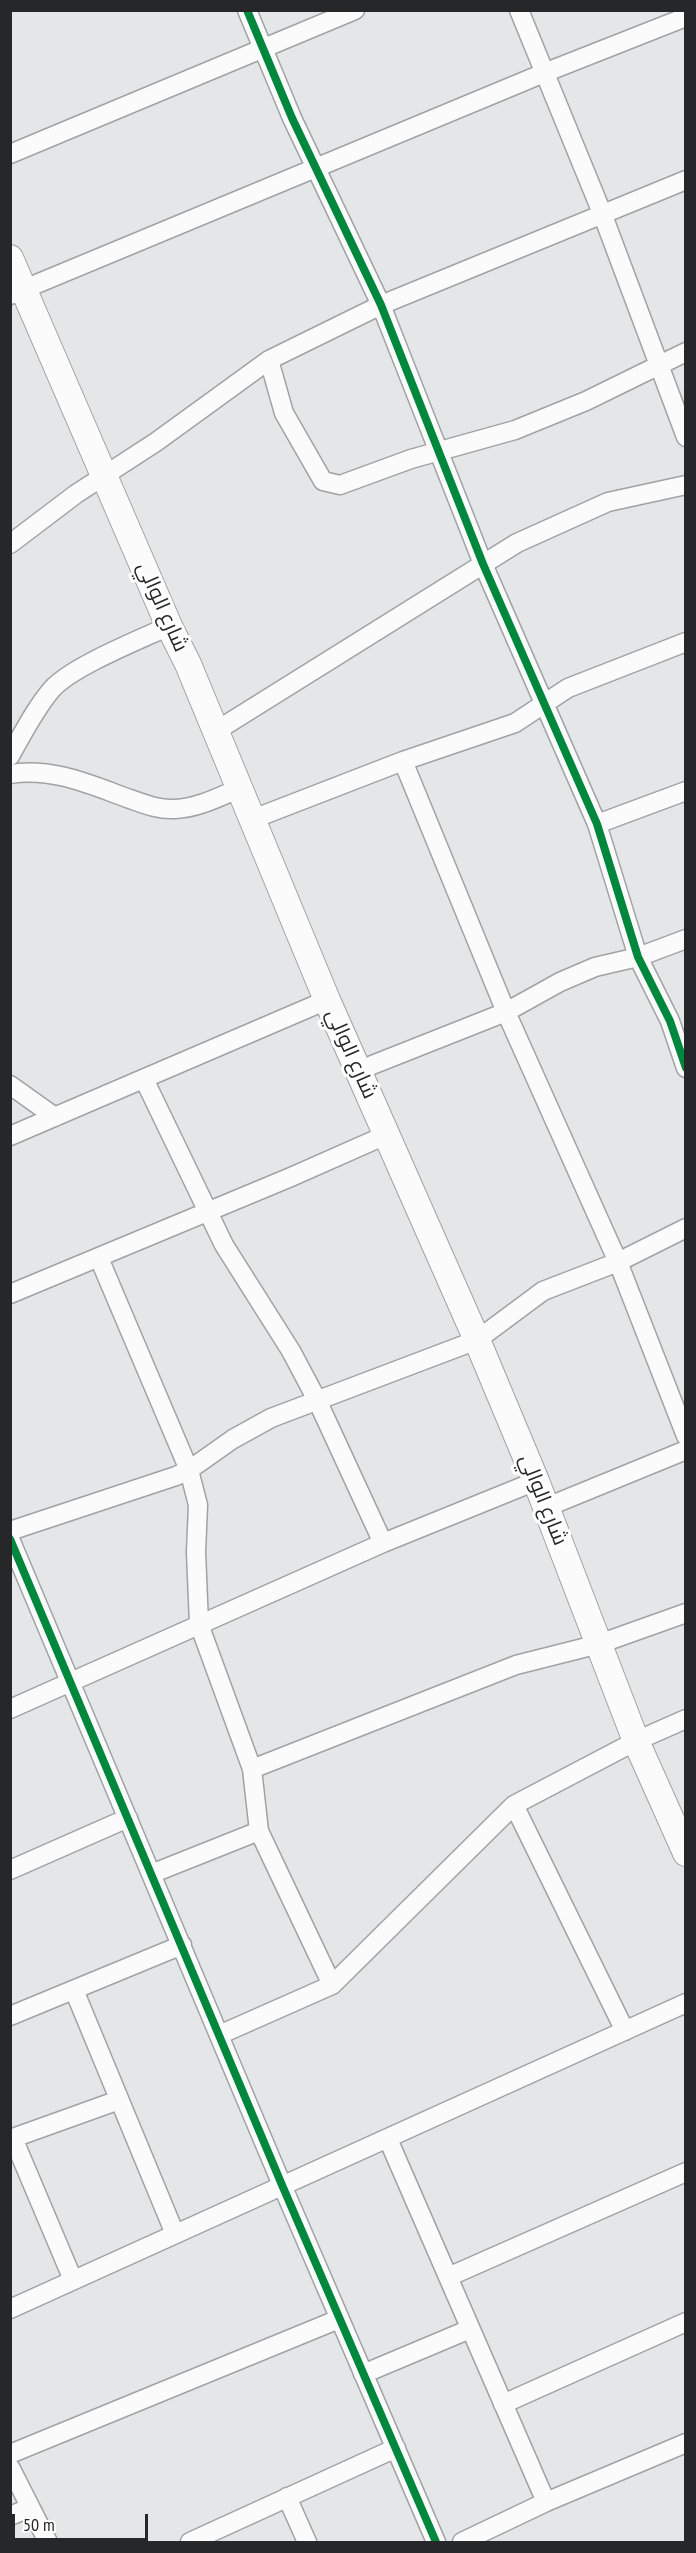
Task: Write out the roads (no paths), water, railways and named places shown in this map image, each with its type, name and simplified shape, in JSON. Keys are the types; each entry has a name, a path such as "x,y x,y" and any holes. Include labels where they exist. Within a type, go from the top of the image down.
{"main road":[{"name":"شارع الوالي","path":"10,258 17,292 104,475 216,731 357,1071 477,1340 547,1507 636,1741 686,1853"}],"street":[{"path":"247,10 315,168 381,305 483,564 597,824 638,957 670,1021 686,1068"},
{"path":"10,154 263,51 355,10"},
{"path":"519,10 602,213 686,437"},
{"path":"17,292 686,16"},
{"path":"10,544 104,475 156,442 269,360 381,305 686,180"},
{"path":"269,360 284,413 322,481 340,485 439,451 516,430 586,401 686,352"},
{"path":"216,731 483,564 543,530 608,502 686,484"},
{"path":"10,756 27,725 53,688 102,658 169,626"},
{"path":"253,819 403,761 515,723 573,685 685,642"},
{"path":"403,761 506,1012 618,1262 686,1436"},
{"path":"10,774 40,772 59,774 152,806 172,809 191,808 240,788"},
{"path":"597,824 686,791"},
{"path":"357,1071 506,1012 560,982 595,967 638,957 686,939"},
{"path":"10,1136 327,1000"},
{"path":"144,1079 224,1245 291,1351 317,1400 383,1543"},
{"path":"10,1085 55,1117"},
{"path":"10,1294 386,1135"},
{"path":"10,1531 161,1482 189,1470 232,1439 262,1423 477,1340 543,1291 618,1262 686,1228"},
{"path":"99,1258 189,1470 198,1505 196,1552 199,1624 252,1769 259,1831 332,1985"},
{"path":"547,1507 686,1450"},
{"path":"10,1709 383,1543 536,1480"},
{"path":"10,1539 14,1559 71,1682 282,2185 436,2542"},
{"path":"252,1769 516,1665 599,1644 686,1613"},
{"path":"219,2035 332,1985 514,1805 636,1741 686,1719"},
{"path":"514,1805 625,2031"},
{"path":"10,1870 128,1818"},
{"path":"151,1874 259,1831"},
{"path":"10,2016 182,1945"},
{"path":"74,1990 175,2234"},
{"path":"10,2309 686,2003"},
{"path":"74,2280 12,2138 119,2100"},
{"path":"388,2139 546,2502"},
{"path":"448,2277 686,2172"},
{"path":"10,2454 339,2319"},
{"path":"503,2404 686,2322"},
{"path":"363,2374 470,2329"},
{"path":"462,2542 546,2502 686,2443"},
{"path":"190,2542 396,2448"},
{"path":"10,2467 48,2542"},
{"path":"287,2497 307,2542"},
{"path":"10,2516 29,2508"}]}
